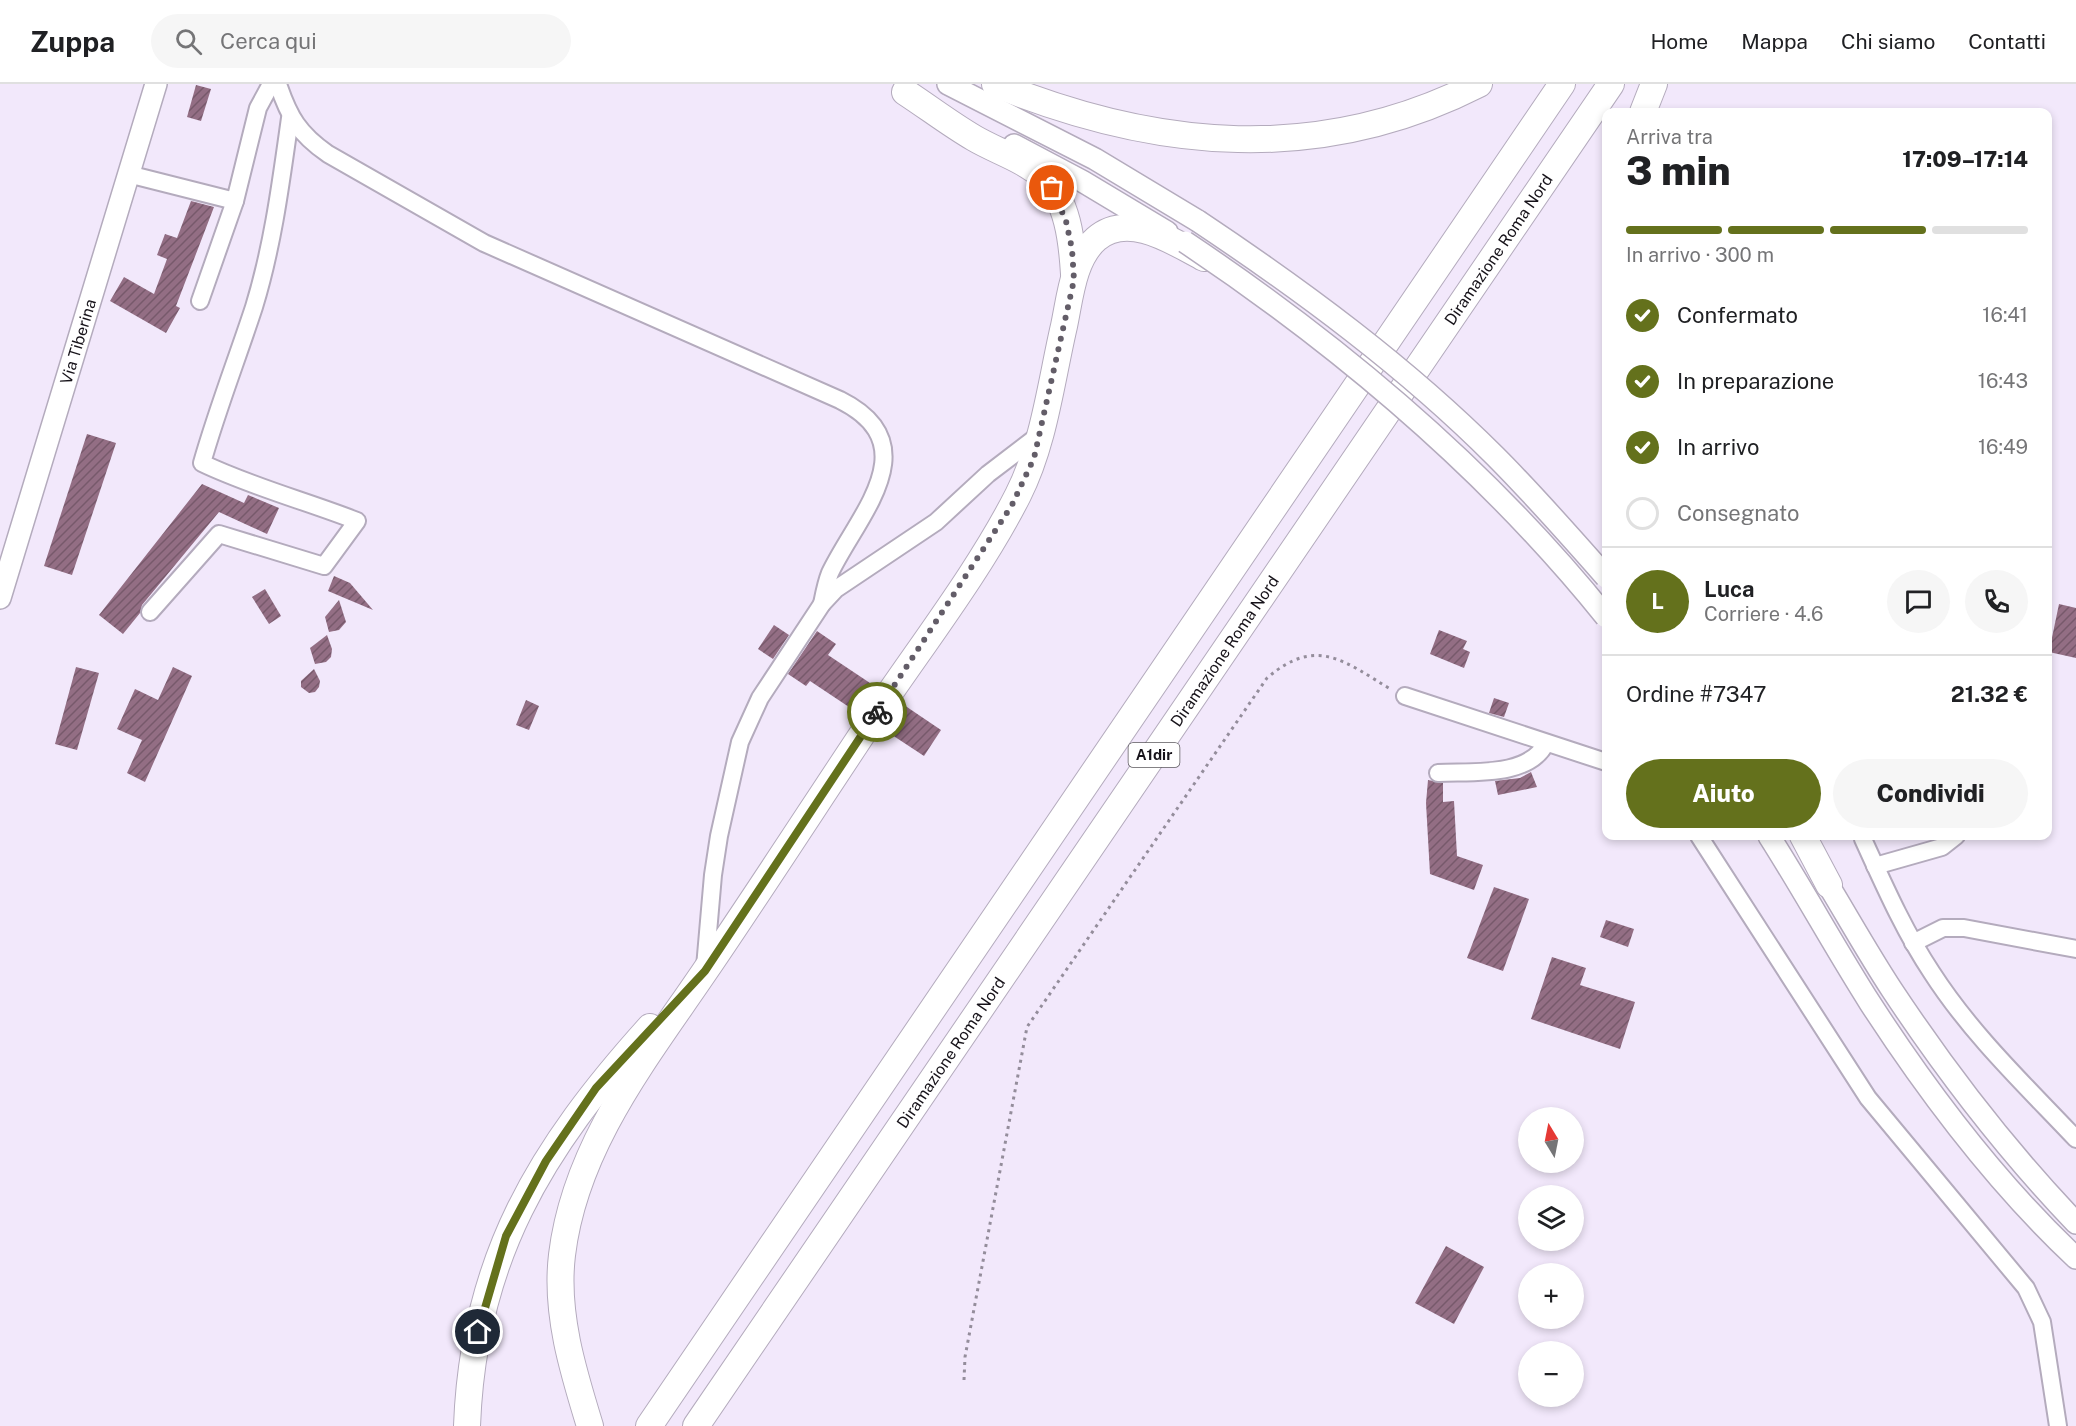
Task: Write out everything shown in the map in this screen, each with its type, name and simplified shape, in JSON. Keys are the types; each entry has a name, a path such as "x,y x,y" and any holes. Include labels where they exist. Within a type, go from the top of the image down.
{"highway":[{"path":"995,84 1043,102 1154,131 1193,137 1249,141 1301,138 1372,126 1415,113 1479,84"},
{"name":"A1dir","path":"648,1426 1562,84"},
{"name":"Diramazione Roma Nord","path":"696,1426 1611,84"},
{"path":"1645,108 1654,84"},
{"path":"898,88 973,137 1028,166 1047,181 1056,195 1066,221 1072,249 1074,280"},
{"path":"590,1426 566,1340 560,1297 562,1252 567,1225 588,1162 608,1118 665,1027 705,971 955,596 1026,480 1039,435 1074,280 1084,253 1094,240 1107,232 1121,228 1163,237 1238,278"},
{"path":"1805,840 1829,885"},
{"path":"467,1426 474,1349 493,1275 513,1219 546,1161 587,1100 652,1025 705,971"}],"main road":[{"name":"Via Tiberina","path":"0,598 156,84"},
{"path":"948,84 1087,154 1198,221 1252,257 1338,321 1423,389 1509,470 1602,573"},
{"path":"898,88 1059,168 1185,242 1238,278 1397,401 1467,465 1534,532 1602,612"},
{"path":"1770,840 1870,1002 1944,1107 2020,1200 2076,1258"},
{"path":"1801,840 1891,989 1957,1083 2001,1139 2076,1223"}],"street":[{"path":"200,301 235,201 258,108 271,84"},
{"path":"278,84 290,118 313,144 484,243 840,400 859,412 874,428 879,440 883,471 876,495 828,577 822,604"},
{"path":"150,612 219,534 324,566 357,521 312,503 237,480 202,463 254,307 275,227 290,118"},
{"path":"129,174 235,201"},
{"path":"705,971 713,875 740,742 760,698 822,604 854,576 936,522 988,474 1039,435"},
{"path":"1405,696 1602,761"},
{"path":"1438,773 1515,766 1534,757 1546,743"},
{"path":"1702,840 1868,1098 2026,1288 2042,1322 2058,1426"},
{"path":"1863,840 1913,943 1932,975 1980,1038 2076,1139"},
{"path":"1875,866 1942,848 1951,840"},
{"path":"1913,943 1943,927 1964,928 2076,949"}],"path":[{"path":"964,1380 965,1357 1027,1027 1267,678 1296,658 1324,655 1350,663 1405,696"}],"building":[{"path":"196,85 211,89 201,121 187,117"},
{"path":"191,201 214,207 176,306 180,308 166,333 110,301 124,277 154,294 167,259 157,255 165,234 177,238"},
{"path":"87,434 116,443 72,575 44,566"},
{"path":"202,484 244,503 248,495 279,508 267,534 219,512 142,605 140,613 123,634 99,615"},
{"path":"334,576 350,583 373,610 328,591"},
{"path":"265,589 281,616 269,624 252,597"},
{"path":"339,600 346,622 339,630 329,632 325,617"},
{"path":"2059,604 2076,608 2076,658 2052,653 2052,638"},
{"path":"774,625 789,635 773,659 758,649"},
{"path":"1439,630 1467,641 1463,649 1470,652 1464,668 1430,654"},
{"path":"817,631 836,644 828,655 876,687 858,713 810,681 806,686 788,674"},
{"path":"327,635 332,649 331,657 326,662 315,664 310,648"},
{"path":"76,667 99,673 77,750 55,744"},
{"path":"173,667 192,676 145,782 127,773 142,740 117,729 135,689 158,700"},
{"path":"314,669 320,681 319,687 315,692 309,693 301,687 301,681"},
{"path":"1494,698 1509,703 1504,717 1489,713"},
{"path":"526,700 539,706 529,730 516,725"},
{"path":"901,703 941,730 924,756 883,729"},
{"path":"1531,772 1537,787 1498,795 1495,781 1520,778"},
{"path":"1428,780 1443,783 1443,802 1454,801 1457,856 1483,865 1474,890 1430,874 1426,803"},
{"path":"1494,887 1529,899 1503,971 1467,958"},
{"path":"1606,920 1634,929 1628,947 1600,937"},
{"path":"1552,957 1586,968 1580,985 1635,1002 1620,1049 1531,1019"},
{"path":"1446,1246 1484,1267 1454,1324 1415,1303"}],"way so far":[{"path":"877,712 955,596 1012,505 1026,480 1034,458 1074,280 1072,249 1066,221 1060,202 1052,188"}],"route":[{"path":"478,1332 506,1236 513,1219 546,1161 578,1112 606,1076 705,971 877,712"}]}
